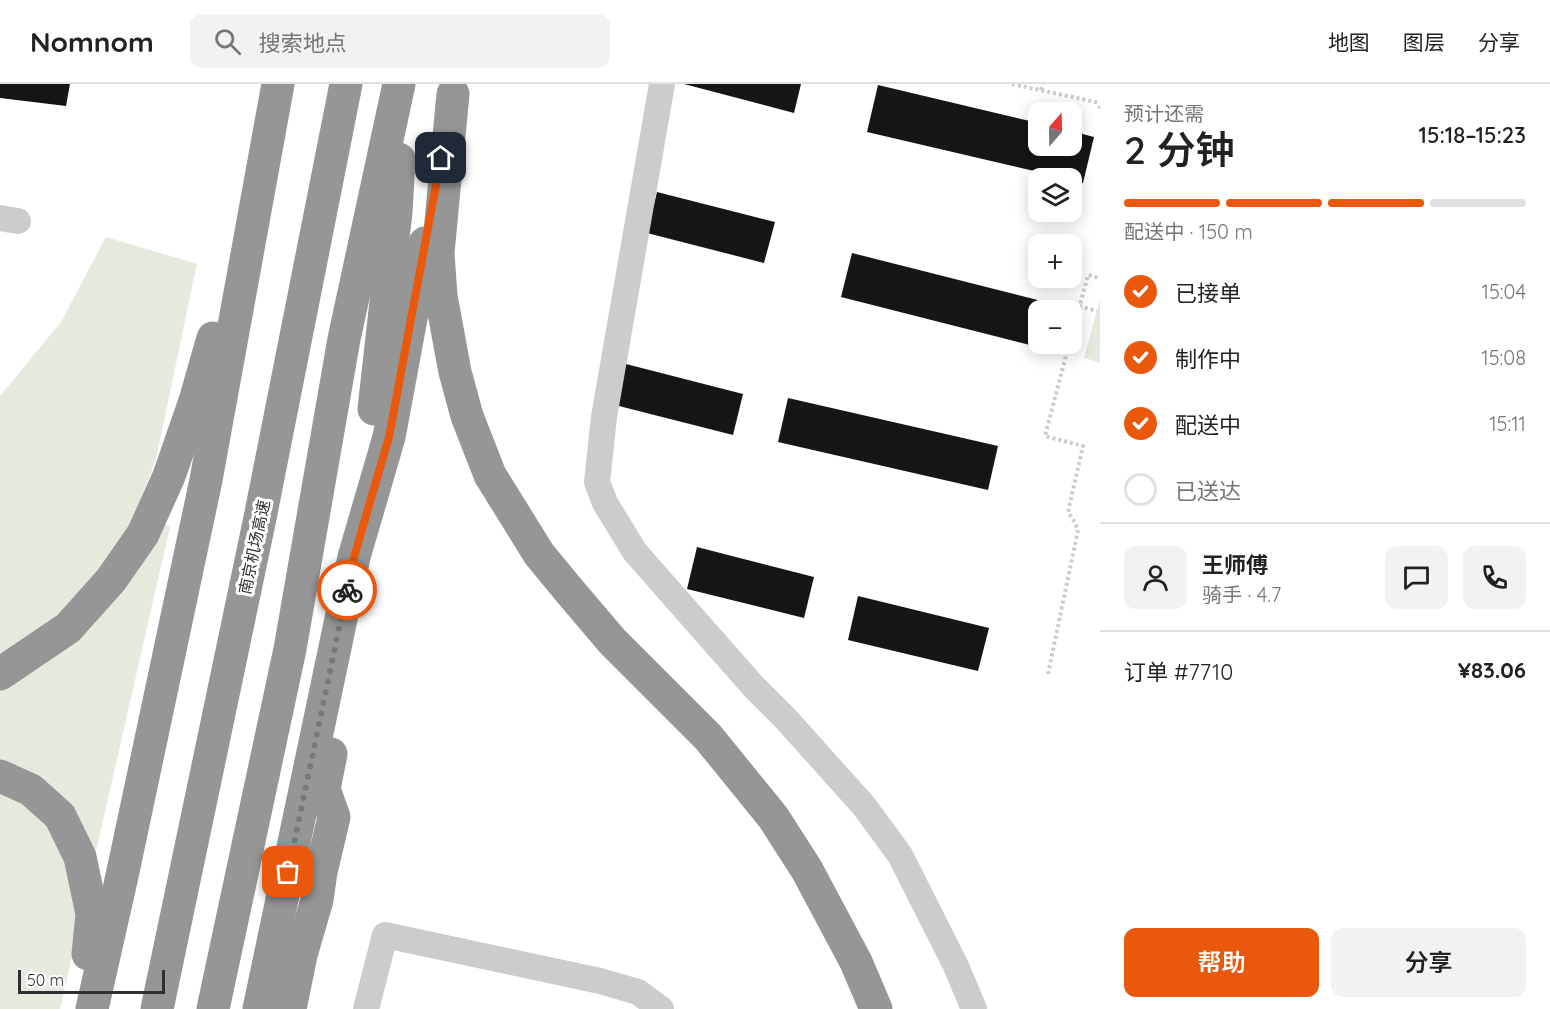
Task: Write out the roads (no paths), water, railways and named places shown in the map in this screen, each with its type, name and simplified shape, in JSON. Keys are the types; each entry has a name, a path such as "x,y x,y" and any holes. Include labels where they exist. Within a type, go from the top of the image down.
{"highway":[{"path":"92,1009 206,480 278,84"},
{"name":"南京机场高速","path":"157,1009 262,506 346,84"},
{"path":"213,1009 290,649 344,339 399,84"},
{"path":"290,1009 301,955 317,900 334,818 324,789 345,677 354,557 377,383 396,212 403,84"},
{"path":"259,1009 354,557 389,437 454,89"},
{"path":"454,89 438,253 441,296 455,372 467,416 490,475 538,554 612,641 708,737 773,817 807,870 856,962 876,1009"},
{"path":"0,674 68,628 111,580 143,534 169,476 195,401 260,181"},
{"path":"0,776 31,790 60,816 80,857 92,914 82,1009"}],"street":[{"path":"662,84 604,417 597,482 605,503 635,552 753,686 864,806 900,855 956,966 974,1009"},
{"path":"366,1009 385,935 600,981 638,992 661,1009"}]}
